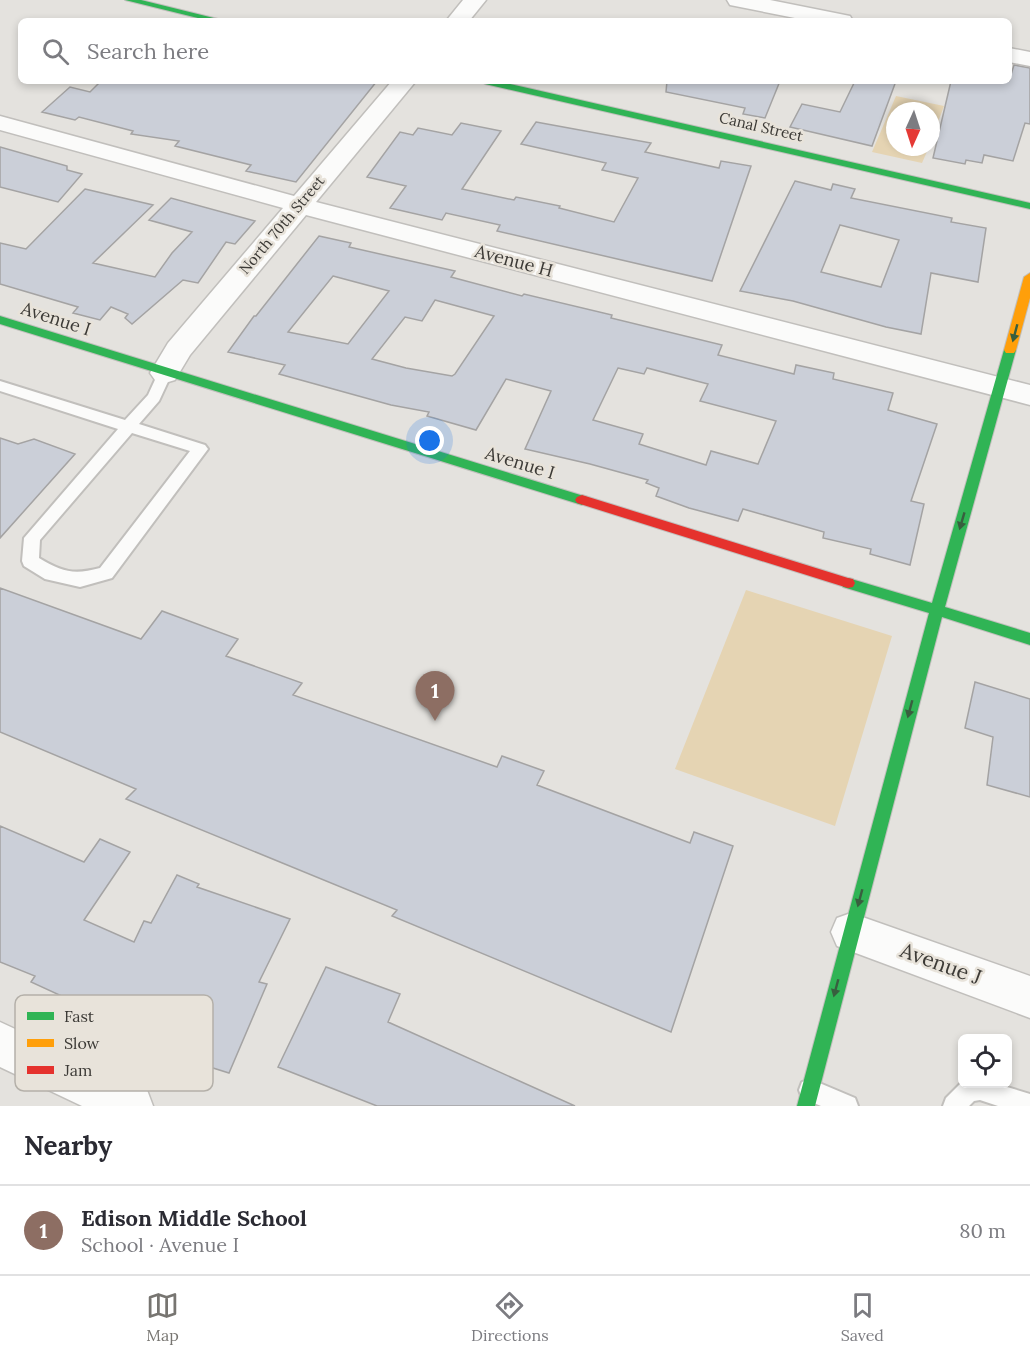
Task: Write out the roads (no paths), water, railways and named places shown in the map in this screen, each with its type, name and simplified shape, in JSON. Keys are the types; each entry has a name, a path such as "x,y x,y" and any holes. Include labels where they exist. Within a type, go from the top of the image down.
{"street":[{"path":"129,0 209,18"},
{"path":"460,18 475,0"},
{"path":"738,0 827,18"},
{"path":"1012,56 1030,59"},
{"name":"North 70th Street","path":"165,373 178,350 401,84"},
{"name":"Canal Street","path":"498,84 1030,206"},
{"name":"Avenue H","path":"0,123 299,205 1030,395"},
{"path":"808,1098 937,609 1029,287"},
{"name":"Avenue I","path":"0,320 165,373 1030,638"},
{"name":"Avenue J","path":"851,932 1030,997"},
{"path":"0,1044 15,1051"},
{"path":"99,1091 131,1106"}],"lane":[{"path":"0,386 129,427 200,449 106,573 80,580 51,574 30,561 32,538 129,427 154,397 165,373"},
{"path":"954,1106 968,1091 980,1089 1030,1105"},
{"path":"808,1098 847,1106"}],"place":[{"name":"Edison Middle School","path":"435,721"}]}
